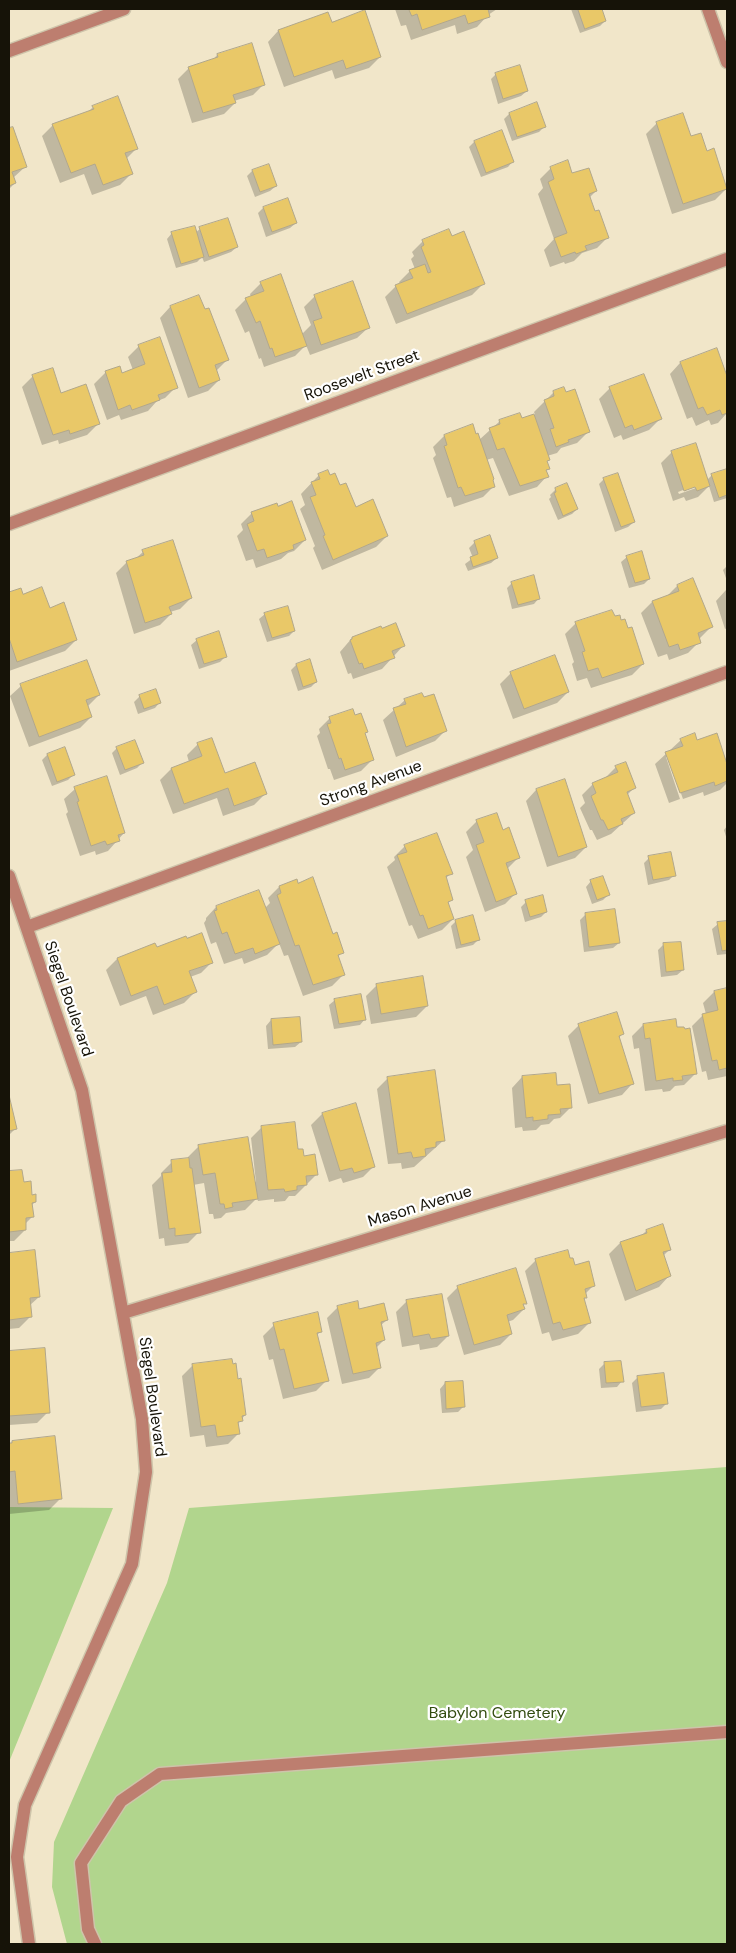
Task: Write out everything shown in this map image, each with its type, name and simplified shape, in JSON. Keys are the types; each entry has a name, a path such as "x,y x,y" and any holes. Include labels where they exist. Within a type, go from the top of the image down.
{"street":[{"path":"9,51 124,9"},
{"path":"708,9 727,62"},
{"name":"Roosevelt Street","path":"9,524 727,258"},
{"name":"Strong Avenue","path":"27,927 727,672"},
{"name":"Siegel Boulevard","path":"9,876 82,1090 142,1419 146,1472 132,1564 25,1804 17,1857 29,1944"},
{"name":"Mason Avenue","path":"123,1313 727,1132"},
{"path":"95,1944 88,1929 81,1863 121,1801 160,1774 727,1732"}],"green space":[{"name":"Babylon Cemetery","path":"727,1467 727,1944 67,1944 52,1887 54,1842 167,1583 189,1508"},
{"path":"9,1507 113,1508 9,1762"}],"building":[{"path":"409,9 488,9 490,17 468,24 465,15 422,30 417,14 412,16"},
{"path":"578,9 602,9 606,21 585,29"},
{"path":"365,10 381,57 346,69 343,60 294,77 278,30 328,12 332,22"},
{"path":"252,43 265,85 233,95 236,103 203,113 188,67 218,57 217,54"},
{"path":"520,65 528,91 503,99 495,73"},
{"path":"118,96 138,149 125,153 133,174 103,185 95,164 71,173 52,124 94,109 92,106"},
{"path":"537,102 546,127 517,137 509,113"},
{"path":"683,113 691,136 701,133 707,151 714,148 727,189 683,204 656,122"},
{"path":"13,127 27,167 12,172 16,183 9,186 9,128"},
{"path":"502,130 514,162 486,173 474,141"},
{"path":"568,160 572,173 589,168 597,191 589,194 595,211 599,210 609,238 585,246 587,250 561,257 554,238 567,233 548,182 554,179 550,167"},
{"path":"269,164 277,186 260,192 252,170"},
{"path":"288,198 297,223 272,232 263,207"},
{"path":"228,218 238,247 209,257 199,227"},
{"path":"195,226 204,257 181,264 171,232"},
{"path":"449,229 452,236 464,231 485,284 407,314 395,285 413,278 409,270 425,264 428,273 431,272 421,247 424,245 422,240"},
{"path":"281,274 307,346 275,357 272,348 270,349 260,321 256,323 245,298 264,291 260,282"},
{"path":"353,281 370,328 321,345 313,321 322,318 314,295"},
{"path":"199,295 205,309 209,308 229,360 215,365 220,380 199,388 170,306"},
{"path":"160,337 178,388 158,395 160,400 132,410 130,405 118,410 105,371 120,366 122,373 145,364 138,345"},
{"path":"717,348 727,376 727,413 722,415 720,410 707,415 703,407 698,409 680,362"},
{"path":"53,368 61,393 86,384 100,424 70,434 69,430 53,435 32,375"},
{"path":"644,374 662,419 634,430 632,425 625,428 609,387"},
{"path":"564,387 566,392 575,389 590,432 568,440 569,442 556,447 550,429 554,428 544,400 554,396 553,391"},
{"path":"520,413 522,418 534,414 550,460 547,461 550,469 546,470 549,477 520,486 504,448 497,450 489,428 500,424 499,420"},
{"path":"473,424 476,434 478,433 495,487 465,496 461,487 458,488 444,446 447,445 444,435"},
{"path":"696,443 710,486 697,491 695,487 684,491 671,451"},
{"path":"727,469 727,495 719,498 711,474"},
{"path":"328,470 330,475 335,473 340,485 346,483 356,507 373,499 388,536 333,560 310,497 316,495 311,482 320,479 318,474"},
{"path":"618,473 635,522 621,527 603,478"},
{"path":"567,483 578,509 563,516 554,493 556,492 555,488"},
{"path":"292,501 306,540 293,545 294,549 267,558 264,549 257,551 247,524 254,521 251,512 277,503 278,506"},
{"path":"490,535 498,558 473,567 470,557 478,554 474,541"},
{"path":"173,540 192,598 169,607 172,614 145,623 126,561 144,555 142,550"},
{"path":"642,551 650,579 635,583 626,556"},
{"path":"534,575 540,599 518,605 511,582"},
{"path":"693,578 713,627 698,633 701,643 680,650 678,644 669,647 652,601 679,591 677,585"},
{"path":"42,587 50,608 64,602 77,640 17,662 9,638 9,592 21,588 23,594"},
{"path":"288,606 295,631 272,638 264,613"},
{"path":"612,610 615,616 620,615 621,620 625,619 628,628 632,627 644,664 602,678 598,668 588,671 582,652 585,651 575,622"},
{"path":"396,623 405,646 392,651 395,658 364,669 362,663 359,664 350,640 352,637 381,626 382,628"},
{"path":"219,631 227,657 204,664 196,639"},
{"path":"555,655 569,692 524,709 510,672"},
{"path":"310,659 317,682 303,687 296,664"},
{"path":"87,660 100,695 86,700 92,717 39,737 20,684"},
{"path":"156,689 161,703 144,709 139,695"},
{"path":"422,693 424,697 434,694 447,731 406,747 393,708 406,704 404,699"},
{"path":"353,709 355,715 361,713 368,732 365,733 374,760 345,770 341,758 339,759 327,724 331,723 329,717"},
{"path":"695,733 697,740 717,733 727,764 727,781 715,786 714,782 680,793 665,752 683,746 680,739"},
{"path":"212,738 225,773 255,762 267,794 234,806 228,788 184,804 171,768 202,756 197,743"},
{"path":"135,740 144,763 125,770 116,747"},
{"path":"65,747 75,775 57,782 47,754"},
{"path":"626,762 636,788 627,792 635,813 621,819 623,824 608,830 603,820 601,820 591,796 596,793 592,783 618,772 615,766"},
{"path":"107,776 125,833 118,835 120,841 107,845 105,841 91,846 74,787"},
{"path":"565,779 587,847 558,857 536,789"},
{"path":"497,813 503,830 509,827 520,858 506,863 517,894 496,902 476,845 484,842 476,820"},
{"path":"437,833 453,874 446,876 453,900 448,902 454,919 428,929 423,915 420,916 397,855 407,852 404,845"},
{"path":"671,852 676,876 653,880 648,856"},
{"path":"603,876 610,895 597,900 590,880"},
{"path":"313,877 333,934 337,932 344,953 338,955 345,975 313,985 299,945 295,946 277,895 281,893 279,886 297,879 298,883"},
{"path":"259,890 280,944 255,954 253,948 235,954 227,932 222,934 214,911 217,910 216,906"},
{"path":"543,895 547,912 530,917 525,900"},
{"path":"615,909 620,943 589,947 585,913"},
{"path":"473,915 480,940 461,945 455,920"},
{"path":"727,921 727,950 722,951 717,922"},
{"path":"202,933 213,963 189,971 197,992 164,1005 157,986 131,996 117,958 155,943 157,947 186,936 187,938"},
{"path":"681,942 684,970 666,972 663,943"},
{"path":"423,976 428,1006 381,1014 376,984"},
{"path":"727,988 727,1068 719,1070 717,1060 712,1061 702,1014 718,1010 714,991"},
{"path":"361,994 366,1020 339,1024 334,999"},
{"path":"617,1012 624,1034 619,1036 634,1084 599,1094 578,1024"},
{"path":"300,1017 302,1042 273,1045 271,1019"},
{"path":"676,1019 677,1027 690,1028 697,1074 682,1076 683,1080 673,1081 673,1078 656,1081 650,1038 645,1039 643,1024"},
{"path":"435,1070 445,1141 436,1142 436,1147 425,1149 426,1156 413,1158 411,1152 398,1154 387,1077"},
{"path":"556,1073 557,1085 570,1084 572,1108 560,1109 561,1114 548,1115 548,1119 533,1121 533,1117 526,1118 522,1076"},
{"path":"9,1095 17,1129 9,1131"},
{"path":"356,1103 375,1167 354,1173 352,1168 340,1171 322,1113"},
{"path":"295,1122 298,1149 303,1149 304,1156 315,1154 318,1175 306,1176 307,1185 297,1186 297,1190 285,1192 284,1189 268,1190 261,1126"},
{"path":"248,1137 258,1199 232,1203 233,1207 225,1209 224,1204 220,1204 215,1173 203,1175 198,1145"},
{"path":"189,1158 201,1233 175,1236 175,1228 169,1229 162,1173 172,1172 171,1160"},
{"path":"22,1170 24,1182 31,1181 32,1195 36,1194 36,1202 32,1203 34,1217 26,1218 26,1230 9,1232 9,1171"},
{"path":"663,1224 671,1250 663,1252 671,1276 636,1291 620,1242 647,1233 646,1230"},
{"path":"35,1250 40,1297 30,1298 32,1317 9,1320 9,1253"},
{"path":"568,1250 570,1258 573,1258 575,1265 589,1261 595,1286 585,1289 587,1298 584,1298 591,1323 563,1330 560,1322 553,1324 535,1259"},
{"path":"516,1268 527,1304 523,1304 525,1309 507,1315 512,1334 474,1345 457,1286"},
{"path":"442,1294 449,1336 431,1339 429,1334 413,1337 406,1300"},
{"path":"358,1301 359,1309 384,1303 388,1320 381,1322 385,1340 376,1343 381,1368 353,1374 337,1306"},
{"path":"318,1312 322,1332 317,1333 329,1381 294,1389 284,1349 280,1350 273,1323"},
{"path":"45,1348 50,1413 9,1416 9,1351"},
{"path":"232,1359 233,1364 236,1363 238,1379 241,1378 246,1415 242,1416 243,1421 238,1422 240,1434 217,1437 215,1425 201,1427 192,1364"},
{"path":"621,1361 624,1382 606,1383 604,1362"},
{"path":"664,1373 668,1404 641,1407 637,1376"},
{"path":"463,1381 465,1407 446,1409 445,1382"},
{"path":"55,1436 62,1499 18,1504 15,1471 9,1472 9,1443 12,1443 12,1441"}]}
